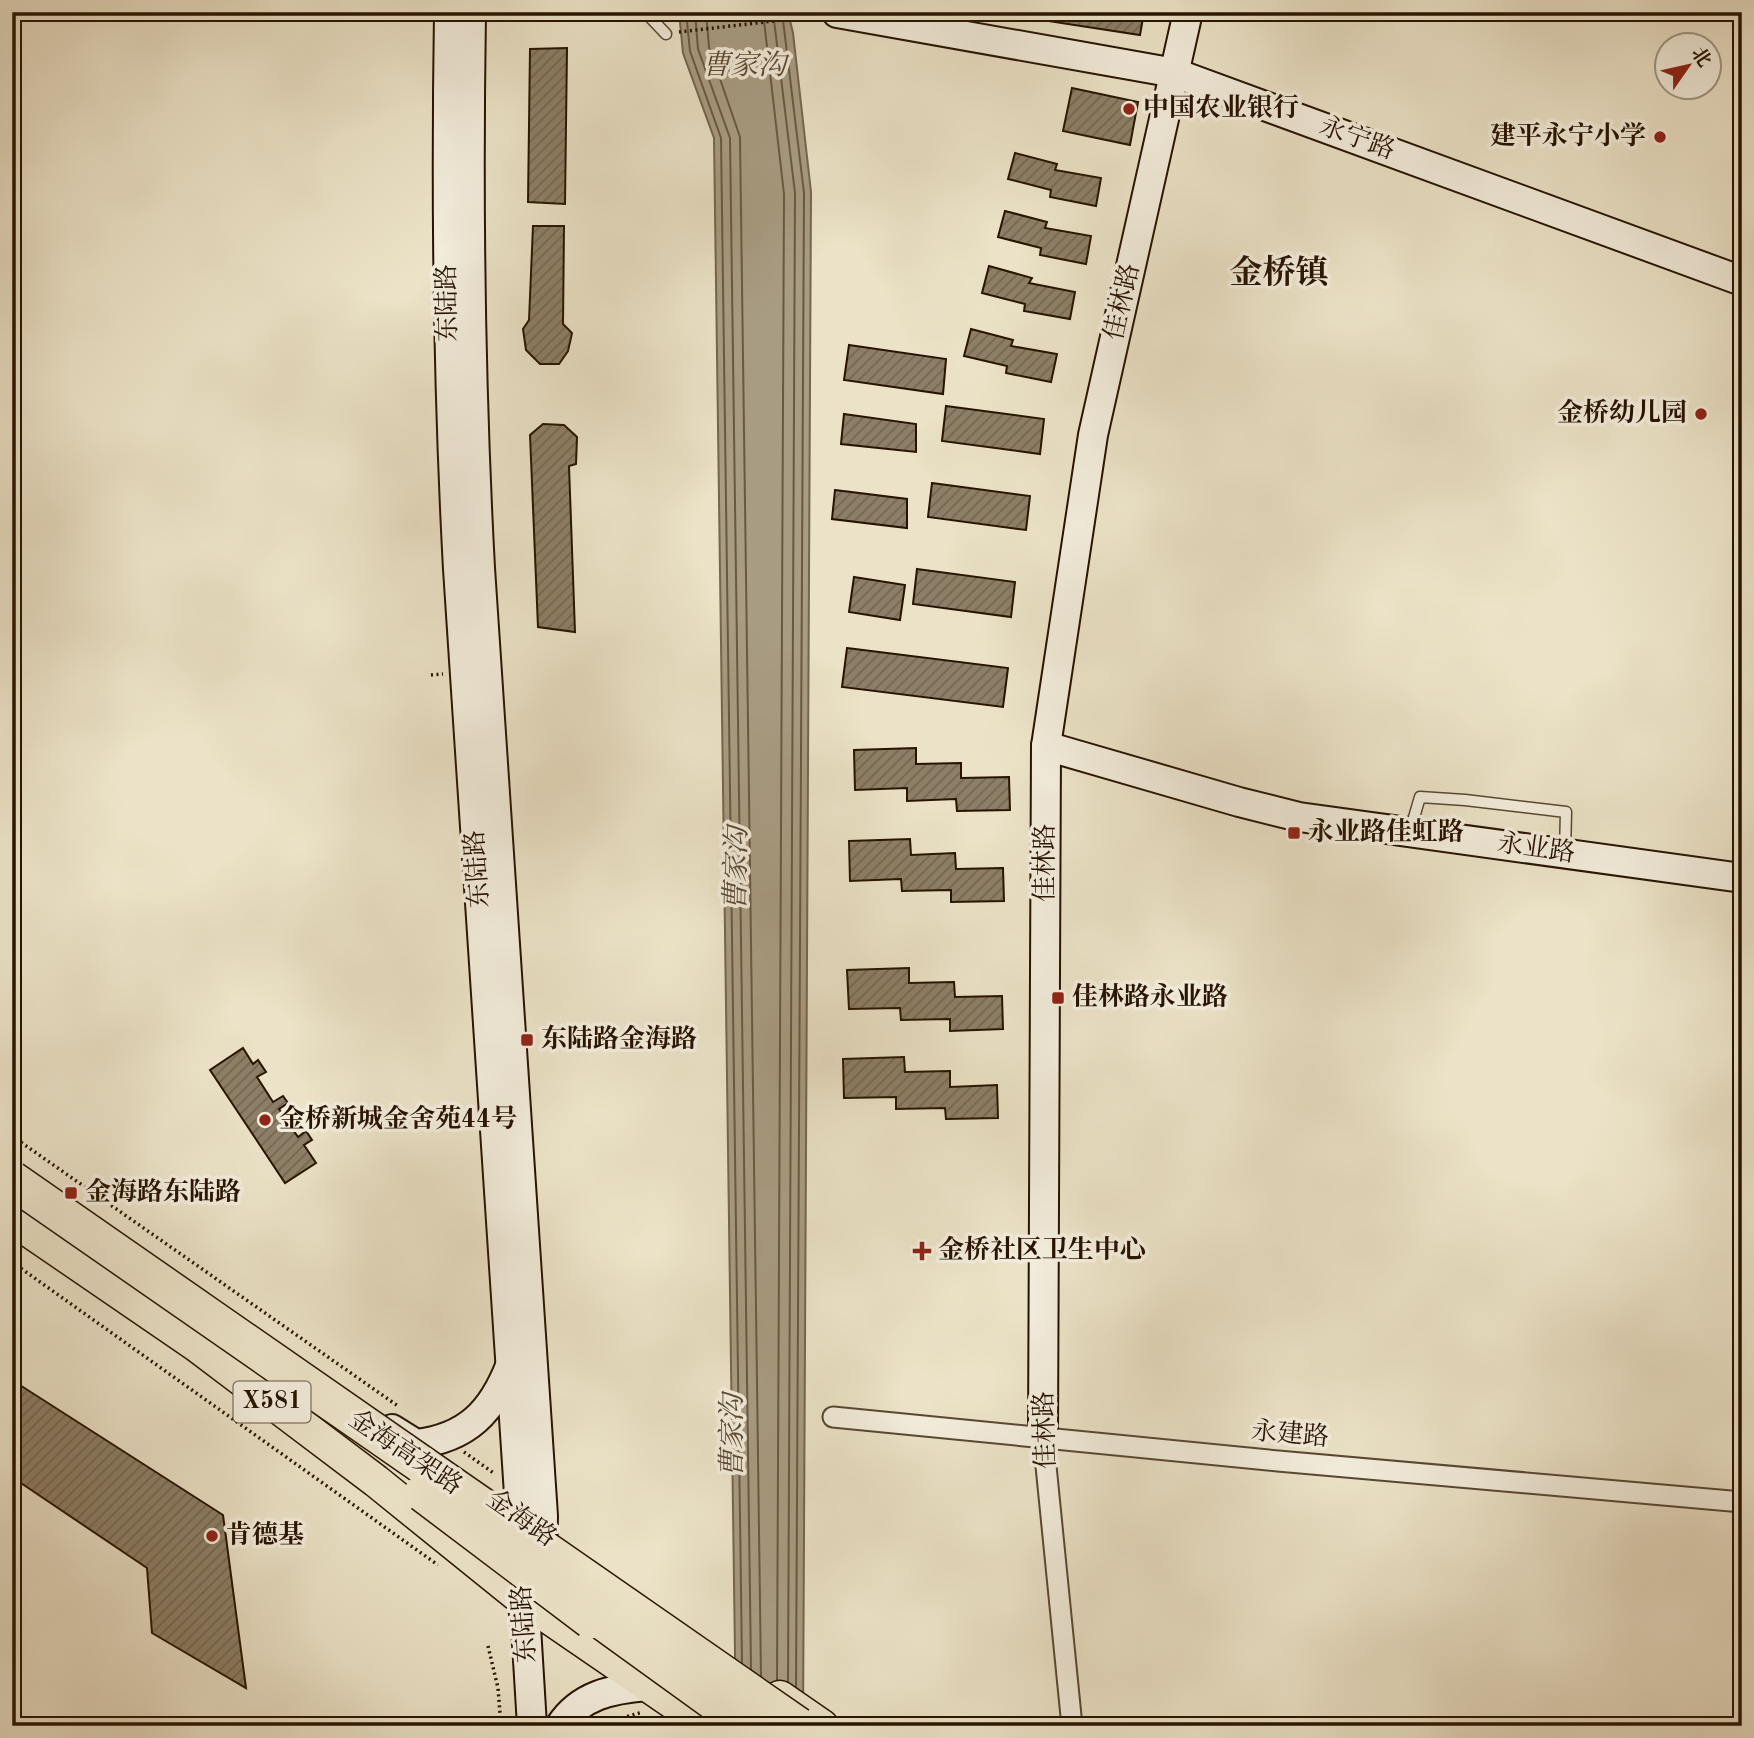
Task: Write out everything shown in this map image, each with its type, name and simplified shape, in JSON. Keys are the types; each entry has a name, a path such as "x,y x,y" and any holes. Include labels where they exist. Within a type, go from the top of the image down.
{"highway":[{"name":"金海高架路","path":"12,1180 798,1726"},
{"name":"金海高架路","path":"12,1201 383,1427 748,1726"},
{"path":"383,1427 730,1726"}],"main road":[{"name":"东陆路","path":"449,12 447,276 451,435 460,608 520,1513 541,1657 545,1726"},
{"name":"东陆路","path":"471,12 470,276 473,434 520,1513"},
{"name":"佳林路","path":"1043,1436 1046,746 1093,435 1188,12"},
{"name":"永宁路","path":"837,13 1175,73 1742,281"},
{"name":"永业路","path":"1046,746 1299,817 1742,878"},
{"name":"金海路","path":"12,1169 383,1427 520,1513 690,1636 822,1726"},
{"name":"X581","path":"12,1219 197,1345 376,1480 647,1699 696,1718"},
{"path":"383,1427 416,1444 444,1438 483,1414 501,1389 511,1363"},
{"name":"东陆路","path":"532,1606 526,1627 532,1726"},
{"path":"560,1726 579,1704 615,1689 647,1699"}],"street":[{"name":"永建路","path":"833,1417 1278,1461 1742,1502"},
{"name":"佳林路","path":"1043,1436 1072,1726"}],"lane":[{"path":"636,12 648,15 666,34"},
{"path":"1409,832 1420,797 1566,812 1565,853"}],"path":[{"path":"666,34 837,13"},
{"path":"12,1136 383,1427"},
{"path":"12,1262 446,1571"},
{"path":"444,1438 497,1475 520,1513"},
{"path":"488,1646 498,1688 501,1726"},
{"path":"615,1689 647,1699"},
{"path":"614,1726 647,1699"}],"water":[{"name":"曹家沟","path":"679,12 788,12 793,33 811,192 803,1726 736,1726 714,138 683,53"}],"building":[{"path":"1049,12 1144,12 1140,35 1048,21"},
{"path":"567,48 565,204 528,202 530,49"},
{"path":"1072,88 1138,102 1130,145 1063,131"},
{"path":"1015,153 1057,164 1055,170 1101,178 1096,206 1050,197 1051,190 1008,179"},
{"path":"1005,211 1047,222 1045,228 1091,236 1086,264 1040,255 1041,248 998,237"},
{"path":"533,226 564,226 563,324 572,333 568,351 559,364 540,364 526,350 523,329 529,320"},
{"path":"989,266 1032,278 1029,283 1075,292 1070,319 1024,311 1025,304 982,293"},
{"path":"971,329 1013,340 1011,346 1057,354 1051,382 1006,373 1007,366 964,356"},
{"path":"849,345 946,359 943,394 844,380"},
{"path":"946,406 1044,419 1040,454 942,441"},
{"path":"844,414 916,424 916,452 841,444"},
{"path":"543,424 564,425 577,437 576,464 569,466 575,632 538,627 530,435"},
{"path":"932,483 1030,496 1026,530 928,517"},
{"path":"835,490 907,499 907,528 832,519"},
{"path":"917,569 1015,582 1011,617 913,604"},
{"path":"854,577 905,585 900,620 849,612"},
{"path":"847,648 1008,668 1003,707 842,687"},
{"path":"916,748 916,764 961,763 961,778 1009,777 1010,810 957,811 956,799 907,801 907,788 855,790 854,750"},
{"path":"910,839 911,855 955,853 956,869 1003,868 1004,901 951,902 951,890 902,891 901,879 850,881 849,841"},
{"path":"909,968 909,983 954,982 955,997 1002,996 1003,1029 950,1031 950,1019 901,1020 900,1008 849,1009 847,970"},
{"name":"金桥新城金舍苑44号","path":"243,1048 253,1064 258,1060 266,1072 257,1077 273,1102 283,1096 288,1103 279,1109 298,1137 306,1131 312,1140 304,1145 316,1163 285,1183 210,1070"},
{"path":"904,1057 905,1072 950,1071 950,1087 997,1085 998,1118 946,1119 945,1108 896,1109 896,1097 844,1098 843,1059"},
{"path":"12,1380 223,1515 246,1688 152,1633 147,1568 12,1477"}],"place":[{"name":"中国农业银行","path":"1129,109"},
{"name":"建平永宁小学","path":"1660,137"},
{"name":"金桥幼儿园","path":"1701,414"},
{"name":"永业路佳虹路","path":"1294,833"},
{"name":"佳林路永业路","path":"1058,998"},
{"name":"东陆路金海路","path":"527,1040"},
{"name":"金桥新城金舍苑44号","path":"265,1120"},
{"name":"金海路东陆路","path":"71,1193"},
{"name":"金桥社区卫生中心","path":"922,1251"},
{"name":"肯德基","path":"212,1536"}],"district":[{"name":"金桥镇","path":"1279,274"}]}
